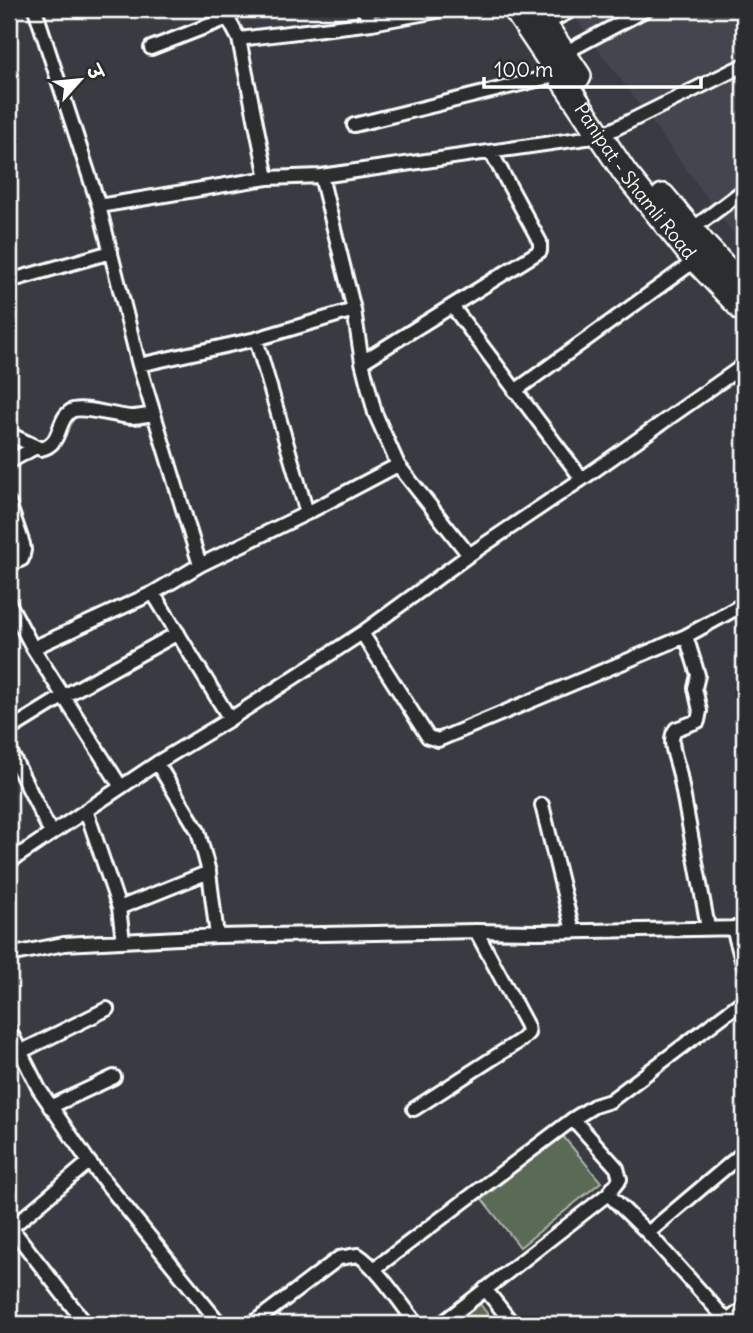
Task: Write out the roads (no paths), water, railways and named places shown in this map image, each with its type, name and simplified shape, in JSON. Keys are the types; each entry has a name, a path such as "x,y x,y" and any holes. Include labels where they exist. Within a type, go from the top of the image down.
{"highway":[{"name":"Panipat - Shamli Road","path":"515,9 565,65"},
{"name":"Panipat - Shamli Road","path":"539,16 565,65 607,133 625,173 696,260 744,311"},
{"name":"Panipat - Shamli Road","path":"607,133 637,163 691,230 744,287"}],"street":[{"path":"35,9 99,206 139,365 200,565"},
{"path":"363,9 372,23"},
{"path":"239,39 372,23 448,9"},
{"path":"539,16 575,9"},
{"path":"354,125 565,65 647,9"},
{"path":"151,48 225,13 239,39 267,178"},
{"path":"99,206 267,178 321,176 607,133 744,65"},
{"path":"362,362 541,249 540,242 491,152"},
{"path":"321,176 354,310 362,362 375,413 398,465 469,555"},
{"path":"691,230 744,190"},
{"path":"9,281 111,251"},
{"path":"515,391 696,260"},
{"path":"452,306 582,479"},
{"path":"139,365 256,339 354,310"},
{"path":"256,339 307,513"},
{"path":"9,862 157,763 362,633 469,555 744,365"},
{"path":"9,434 36,447 45,448 52,443 66,415 75,410 132,417 154,414"},
{"path":"9,462 36,447"},
{"path":"33,648 153,593 200,565 398,465"},
{"path":"9,503 24,550 22,559 9,565"},
{"path":"153,593 230,719"},
{"path":"9,603 33,648 121,787"},
{"path":"362,633 428,737 438,740 686,636 744,604"},
{"path":"9,730 64,696 178,633"},
{"path":"686,636 698,675 695,692 701,715 698,721 673,731 671,738 680,773 708,928"},
{"path":"9,749 51,833"},
{"path":"157,763 198,831 209,872 217,936"},
{"path":"542,805 573,931"},
{"path":"86,810 118,908 123,940"},
{"path":"118,908 209,872"},
{"path":"9,955 64,944 217,936 739,928 744,967"},
{"path":"414,1109 528,1034 527,1026 476,930"},
{"path":"374,1269 573,1119 594,1106 610,1101 744,1000"},
{"path":"20,1052 107,1009"},
{"path":"9,1029 50,1107 89,1162 220,1324"},
{"path":"50,1107 114,1077"},
{"path":"440,1324 608,1194 620,1179 617,1168 573,1119"},
{"path":"648,1233 744,1152"},
{"path":"86,1324 10,1226 89,1162"},
{"path":"608,1194 648,1233 727,1323 744,1308"},
{"path":"252,1324 339,1258 358,1255 374,1269 417,1324"},
{"path":"485,1289 513,1324"}]}
